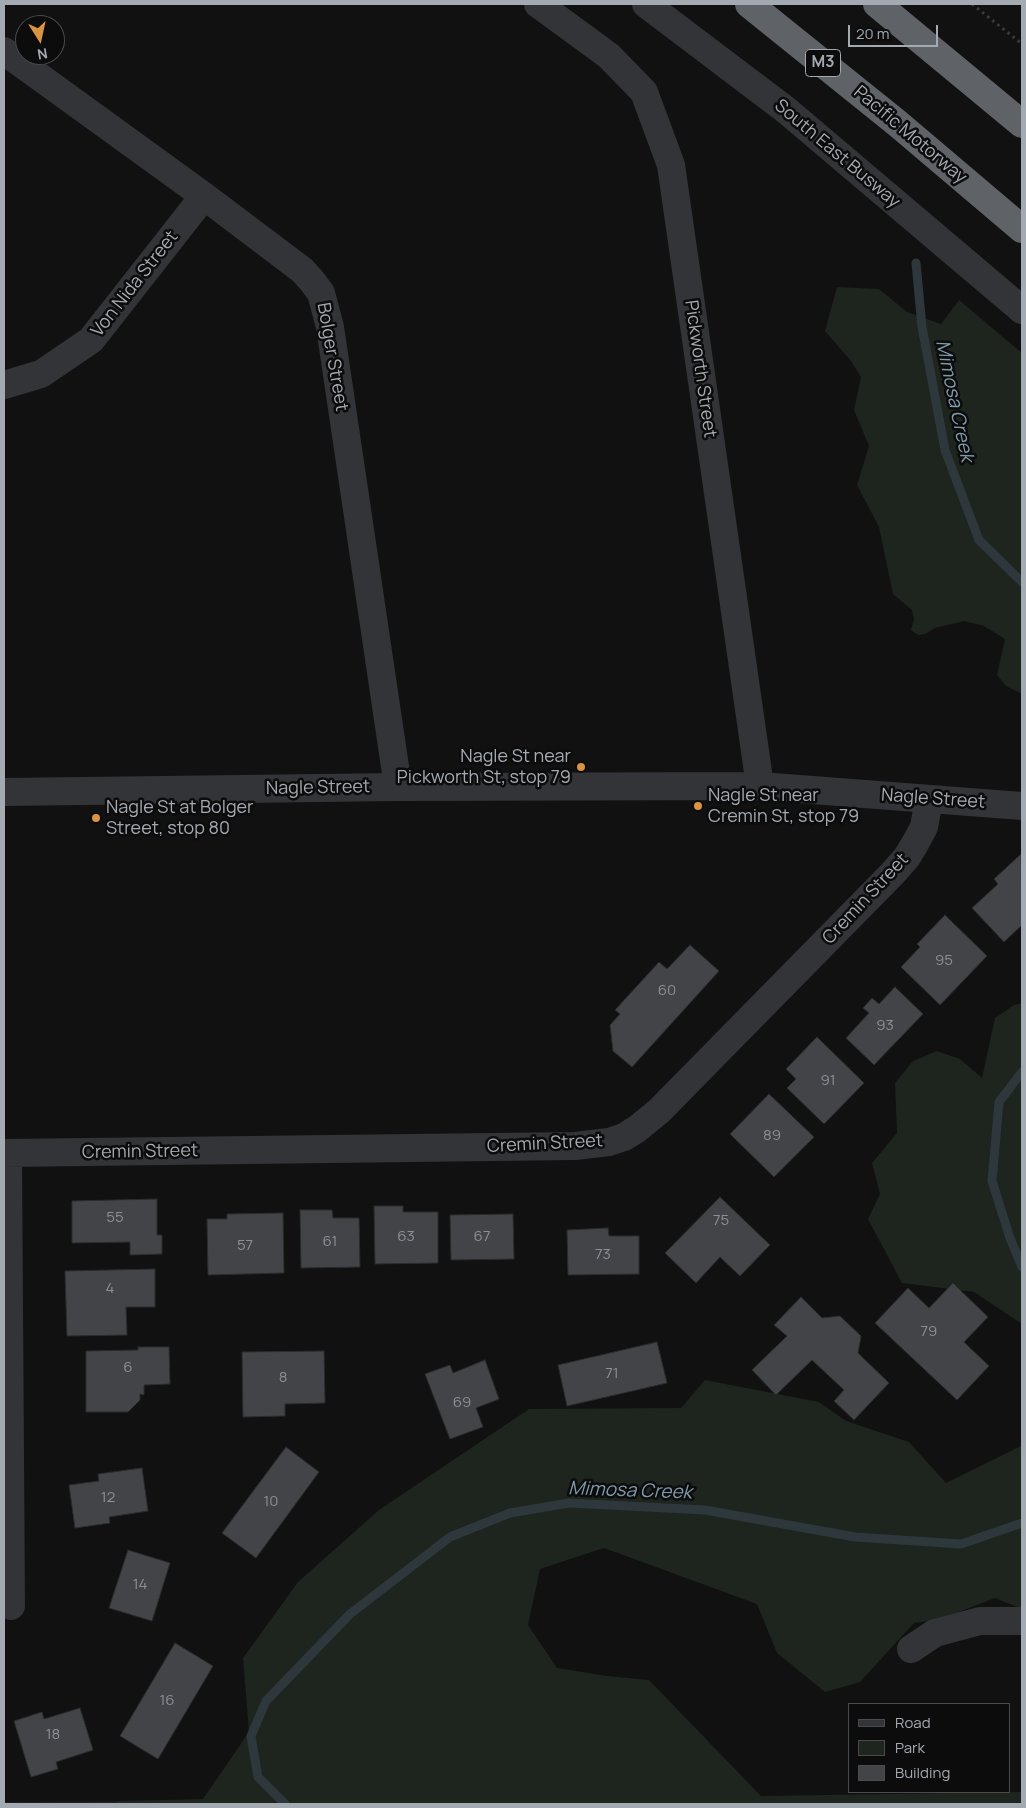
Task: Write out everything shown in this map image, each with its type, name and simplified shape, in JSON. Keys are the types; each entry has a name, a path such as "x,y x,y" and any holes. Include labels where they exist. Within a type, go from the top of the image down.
{"highway":[{"name":"Pacific Motorway","path":"749,4 897,123 1022,229"},
{"path":"877,4 1022,124"}],"street":[{"name":"Pickworth Street","path":"538,4 610,56 644,92 671,165 760,786"},
{"name":"South East Busway","path":"646,4 786,110 1022,310"},
{"name":"Bolger Street","path":"4,51 204,196 302,270 321,293 332,336 398,787"},
{"name":"Von Nida Street","path":"4,385 41,374 91,340 204,196"},
{"name":"Nagle Street","path":"4,792 398,787 760,786 1022,806"},
{"name":"Cremin Street","path":"6,1153 575,1146 609,1142 624,1137 637,1130 659,1111 907,858 924,827 929,799"},
{"path":"6,1153 11,1606"},
{"path":"911,1649 935,1633 980,1621 1022,1621"}],"path":[{"path":"972,4 1022,44"}],"shaded area":[{"path":"117,1801 117,1804 4,1804 4,1802"}],"green space":[{"path":"837,287 879,289 907,312 941,324 959,300 1022,353 1022,692 1020,693 1006,686 997,675 1005,639 984,626 964,621 935,628 925,634 918,635 911,630 914,619 912,610 893,594 879,527 857,485 869,446 854,410 861,377 851,361 825,331"},
{"path":"1022,1003 1022,1324 974,1292 902,1283 868,1219 880,1194 872,1163 897,1133 895,1083 913,1061 937,1051 960,1059 982,1078 995,1018 1014,1005"},
{"path":"705,1380 819,1402 846,1421 909,1442 946,1483 1021,1446 1022,1400 1022,1609 995,1598 938,1620 914,1623 860,1682 825,1692 777,1653 757,1604 604,1548 540,1569 528,1625 557,1668 649,1680 761,1796 1022,1792 1022,1804 117,1804 117,1801 203,1799 249,1732 243,1658 298,1582 379,1510 529,1409 681,1408"}],"building":[{"path":"1021,854 1022,925 1004,942 972,908 998,884 994,879"},
{"path":"945,915 987,956 940,1005 901,967 920,947 917,944"},
{"path":"690,945 719,971 632,1067 613,1051 610,1025 620,1014 615,1010 659,962 667,969"},
{"path":"895,987 923,1014 874,1065 846,1038 869,1013 863,1008 872,998 879,1004"},
{"path":"817,1037 864,1083 824,1124 787,1088 796,1079 786,1069"},
{"path":"769,1094 814,1137 774,1177 730,1134"},
{"path":"720,1197 770,1245 740,1276 720,1257 696,1283 665,1253"},
{"path":"157,1199 157,1235 162,1235 162,1254 130,1255 130,1242 72,1243 72,1201"},
{"path":"374,1206 403,1206 403,1212 438,1212 438,1263 375,1264"},
{"path":"300,1210 332,1210 333,1218 359,1218 360,1267 301,1268"},
{"path":"283,1213 284,1273 208,1275 207,1219 227,1219 227,1214"},
{"path":"513,1214 514,1259 451,1260 450,1215"},
{"path":"608,1228 609,1236 639,1236 639,1274 568,1275 567,1230"},
{"path":"155,1269 155,1307 126,1307 127,1335 67,1336 65,1271"},
{"path":"953,1283 988,1317 964,1342 989,1366 957,1400 875,1323 908,1288 929,1308"},
{"path":"801,1297 822,1318 840,1316 861,1336 858,1353 889,1383 854,1420 834,1401 844,1390 812,1360 776,1395 752,1370 787,1336 774,1325"},
{"path":"657,1342 667,1383 567,1406 558,1365"},
{"path":"138,1347 169,1347 170,1384 144,1385 144,1395 140,1394 140,1400 128,1412 86,1412 86,1351 138,1350"},
{"path":"324,1351 325,1403 285,1404 285,1416 243,1417 242,1352"},
{"path":"485,1360 499,1399 476,1408 483,1427 450,1439 425,1374 450,1365 453,1373"},
{"path":"286,1447 319,1472 256,1558 222,1533"},
{"path":"142,1468 148,1511 109,1517 110,1523 75,1528 69,1485 99,1481 98,1474"},
{"path":"128,1550 170,1563 152,1621 109,1608"},
{"path":"175,1643 213,1666 158,1759 120,1736"},
{"path":"80,1708 93,1750 56,1762 58,1769 31,1777 14,1721 42,1712 44,1719"}],"waterway":[{"name":"Mimosa Creek","path":"916,263 922,327 945,450 979,540 1022,582"},
{"name":"Mimosa Creek","path":"1022,1072 999,1102 992,1181 1010,1238 1022,1267"},
{"name":"Mimosa Creek","path":"285,1804 258,1777 251,1736 266,1701 350,1614 450,1537 510,1513 569,1503 705,1510 855,1537 961,1544 1022,1523"}],"place":[{"name":"Nagle St near Pickworth St, stop 79","path":"581,767"},
{"name":"Nagle St near Cremin St, stop 79","path":"698,806"},
{"name":"Nagle St at Bolger Street, stop 80","path":"96,818"}]}
